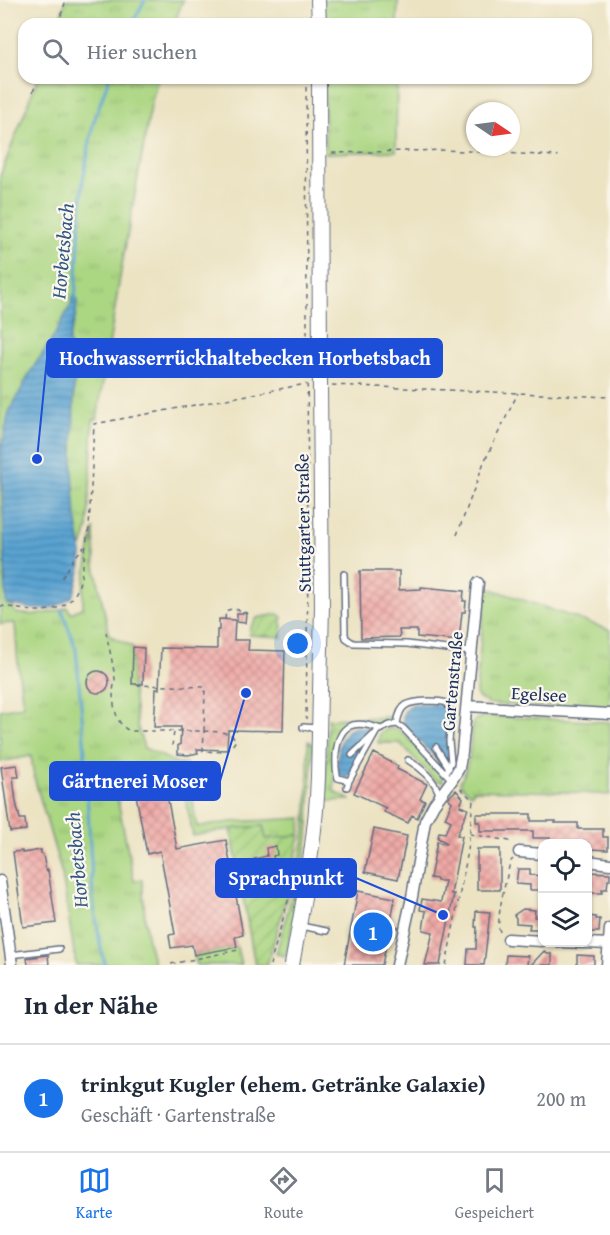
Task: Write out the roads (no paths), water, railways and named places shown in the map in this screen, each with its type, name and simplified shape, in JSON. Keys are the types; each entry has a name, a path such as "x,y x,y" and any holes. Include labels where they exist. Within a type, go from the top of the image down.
{"street":[{"path":"318,0 319,18"},
{"name":"Stuttgarter Straße","path":"292,965 309,872 317,800 310,727 322,606 313,384 319,84"},
{"name":"Gartenstraße","path":"397,965 425,821 449,774 459,768 478,583"},
{"name":"Egelsee","path":"467,706 610,714"},
{"path":"519,852 538,854"},
{"path":"592,862 610,864"},
{"path":"0,880 11,960"},
{"path":"607,965 610,929"},
{"path":"508,939 538,941"},
{"path":"592,943 609,944"}],"lane":[{"path":"344,574 345,634 353,643 407,644 471,652"},
{"path":"381,729 364,724 347,726 342,731 337,746 338,778 348,784 377,731 397,724 404,706 411,702 442,701 447,703 451,719 449,741 452,762 449,774"},
{"name":"Gartenstraße","path":"397,724 449,774"},
{"path":"352,755 374,735"},
{"path":"436,747 449,774"},
{"path":"408,760 418,766 437,787 439,796"},
{"path":"300,926 327,932"},
{"path":"11,960 59,949"}],"water":[{"path":"74,296 77,299 76,315 69,339 74,381 73,471 76,516 82,553 80,572 71,598 47,609 33,609 6,604 1,448 9,412 31,371 54,336"},
{"path":"413,704 441,704 448,711 447,741 450,761 443,765 404,726 404,713"},
{"path":"355,727 373,728 366,736 368,742 348,778 341,777 338,774 339,746 344,734"}],"waterway":[{"name":"Horbetsbach","path":"135,18 145,0"},
{"name":"Horbetsbach","path":"75,300 83,180 93,124 107,84"},
{"name":"Horbetsbach","path":"62,610 76,649 84,739 93,899 105,965"}],"place":[{"name":"Hochwasserrückhaltebecken Horbetsbach","path":"37,459"},
{"name":"Gärtnerei Moser","path":"246,693"},
{"name":"Sprachpunkt","path":"443,915"},
{"name":"trinkgut Kugler (ehem. Getränke Galaxie)","path":"373,932"}]}
